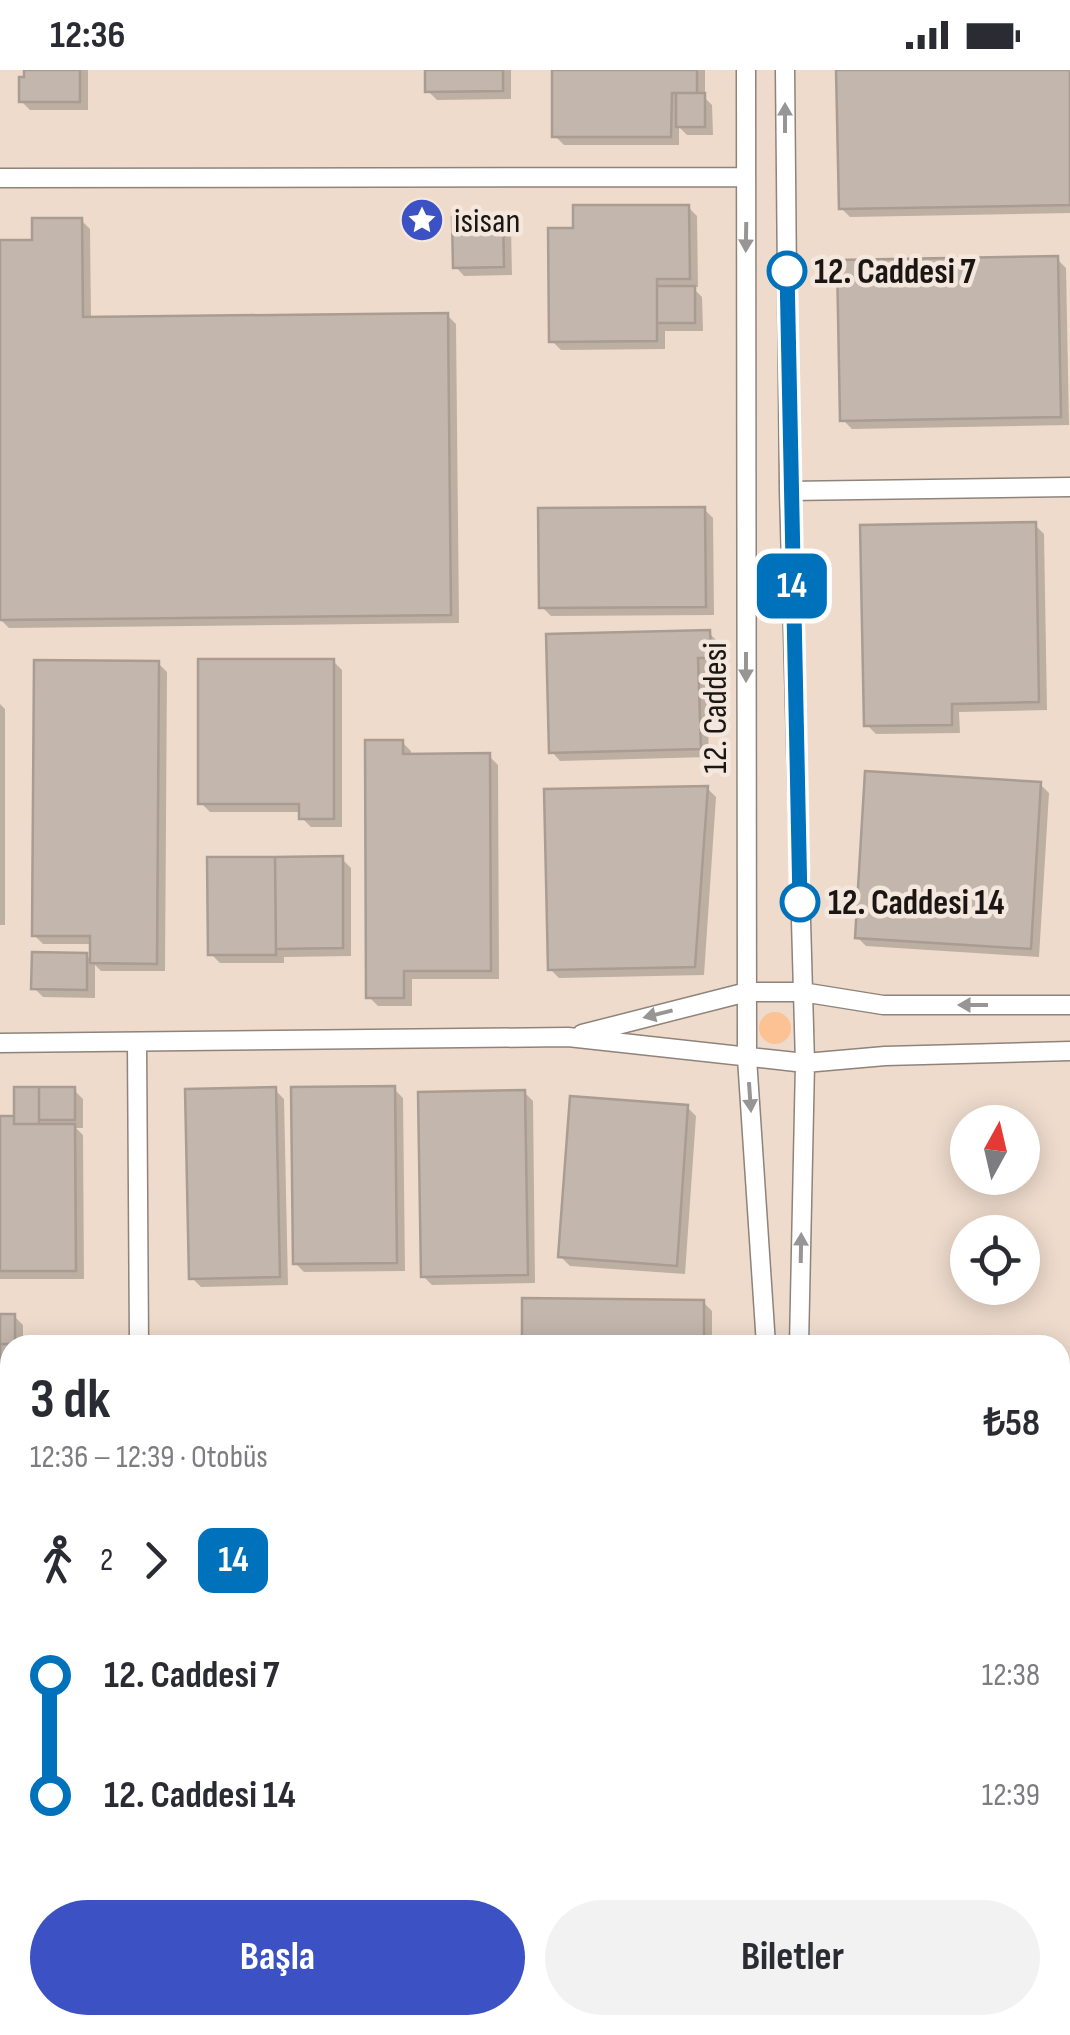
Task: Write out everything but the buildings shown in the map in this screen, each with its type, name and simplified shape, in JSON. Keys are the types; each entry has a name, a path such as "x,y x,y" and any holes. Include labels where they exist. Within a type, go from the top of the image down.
{"street":[{"name":"12. Caddesi","path":"746,70 747,1058 765,1335"},
{"path":"785,70 789,492 804,1063 799,1335"},
{"path":"0,178 746,177"},
{"path":"789,492 1070,487"},
{"path":"568,1037 747,992 802,992 883,1005 1070,1005"},
{"path":"0,1043 568,1037 804,1063 885,1056 1070,1051"},
{"path":"137,1044 139,1335"}],"shaded area":[{"path":"0,70 1070,70 1070,1335 0,1335"},
{"path":"775,1012 786,1017 791,1028 786,1039 775,1044 764,1039 759,1028 764,1017"}],"bus line":[{"name":"14","path":"787,271 800,902"}],"place":[{"name":"isisan","path":"422,220"},
{"name":"12. Caddesi 7","path":"787,271"},
{"name":"12. Caddesi 14","path":"800,902"}]}
